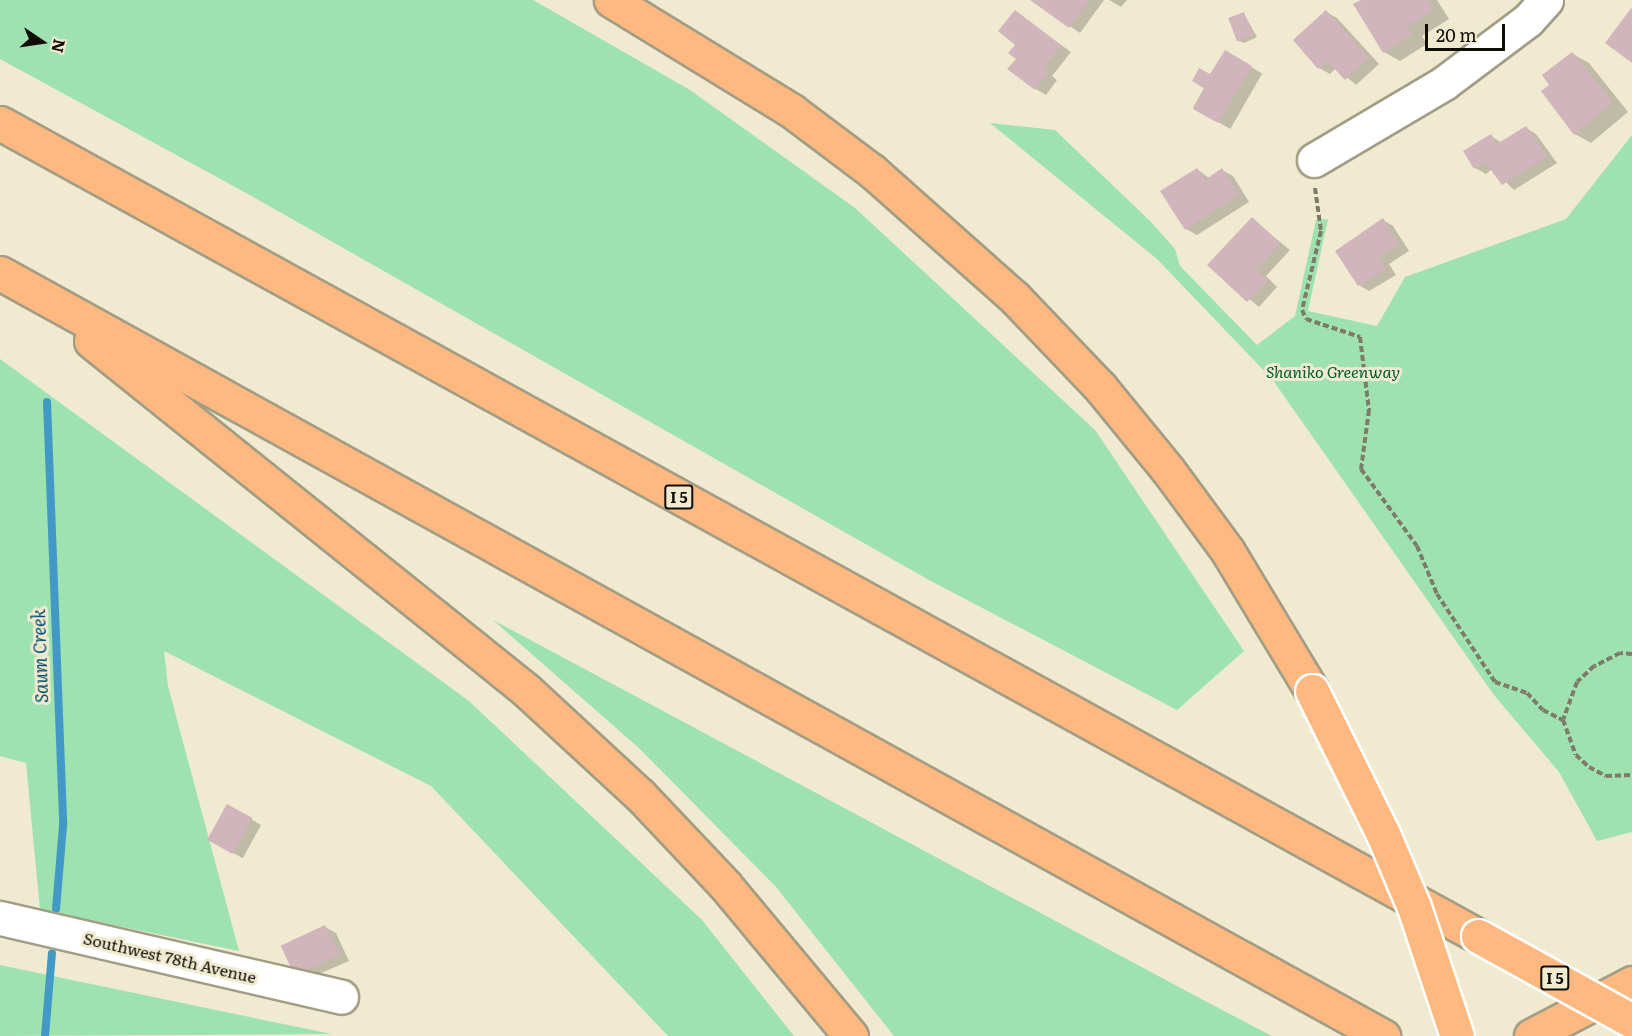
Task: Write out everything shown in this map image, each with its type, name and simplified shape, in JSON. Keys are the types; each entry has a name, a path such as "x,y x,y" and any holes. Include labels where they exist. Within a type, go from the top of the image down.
{"highway":[{"path":"611,0 792,111 872,171 1015,298 1100,387 1168,470 1227,550 1312,691 1383,834 1414,907 1457,1036"},
{"name":"I 5","path":"0,123 1632,1021"},
{"path":"10,278 1383,1036"},
{"path":"10,278 525,689 640,795 806,977 851,1036"},
{"path":"1532,1036 1632,983"}],"street":[{"path":"1314,160 1444,83 1528,20 1546,0"},
{"name":"Southwest 78th Avenue","path":"0,918 340,997"}],"path":[{"path":"1314,160 1316,215 1321,231 1302,310 1305,319 1360,337 1369,410 1361,469 1417,546 1437,594 1495,682 1527,693 1543,710 1563,720"},
{"path":"1632,654 1620,653 1594,666 1577,682 1563,720 1576,755 1589,767 1606,776 1632,775"}],"green space":[{"path":"0,0 533,0 690,90 855,208 1095,430 1244,651 1177,710 929,580 248,194 0,59"},
{"name":"Shaniko Greenway","path":"990,123 1055,130 1150,221 1175,249 1180,266 1257,345 1295,316 1316,220 1328,219 1308,311 1377,326 1405,277 1566,219 1632,135 1632,832 1597,841 1559,772 1494,695 1272,379 1157,259"},
{"path":"0,359 469,701 702,920 794,1036 668,1036 431,786 164,651 168,686 239,951 40,910 26,763 0,756"},
{"path":"493,620 1272,1036 894,1036 776,887 640,749"},
{"path":"0,965 235,1014 332,1034 0,1036"}],"building":[{"path":"1030,0 1089,0 1069,28"},
{"path":"1361,0 1428,0 1434,10 1407,26 1412,35 1383,53 1353,4"},
{"path":"1632,7 1632,63 1605,43"},
{"path":"1015,10 1061,45 1043,69 1048,73 1035,90 1007,69 1016,59 1008,53 1015,45 998,31"},
{"path":"1326,10 1369,58 1345,80 1327,61 1318,69 1293,40"},
{"path":"1244,12 1253,35 1237,41 1228,18"},
{"path":"1225,50 1252,66 1218,123 1193,109 1205,89 1192,81 1199,68 1210,74"},
{"path":"1572,52 1613,102 1574,135 1541,91 1549,85 1542,75"},
{"path":"1526,126 1547,156 1502,185 1485,162 1474,169 1463,151 1491,134 1497,144"},
{"path":"1197,168 1205,180 1222,168 1239,195 1185,230 1160,191"},
{"path":"1252,217 1280,243 1256,270 1268,280 1247,302 1207,265"},
{"path":"1383,218 1399,244 1379,257 1386,269 1358,286 1335,251"},
{"path":"227,804 252,818 232,854 207,840"},
{"path":"325,925 339,955 295,976 281,946"}],"waterway":[{"name":"Saum Creek","path":"47,402 63,826 56,909"},
{"name":"Saum Creek","path":"45,1036 52,953"}]}
